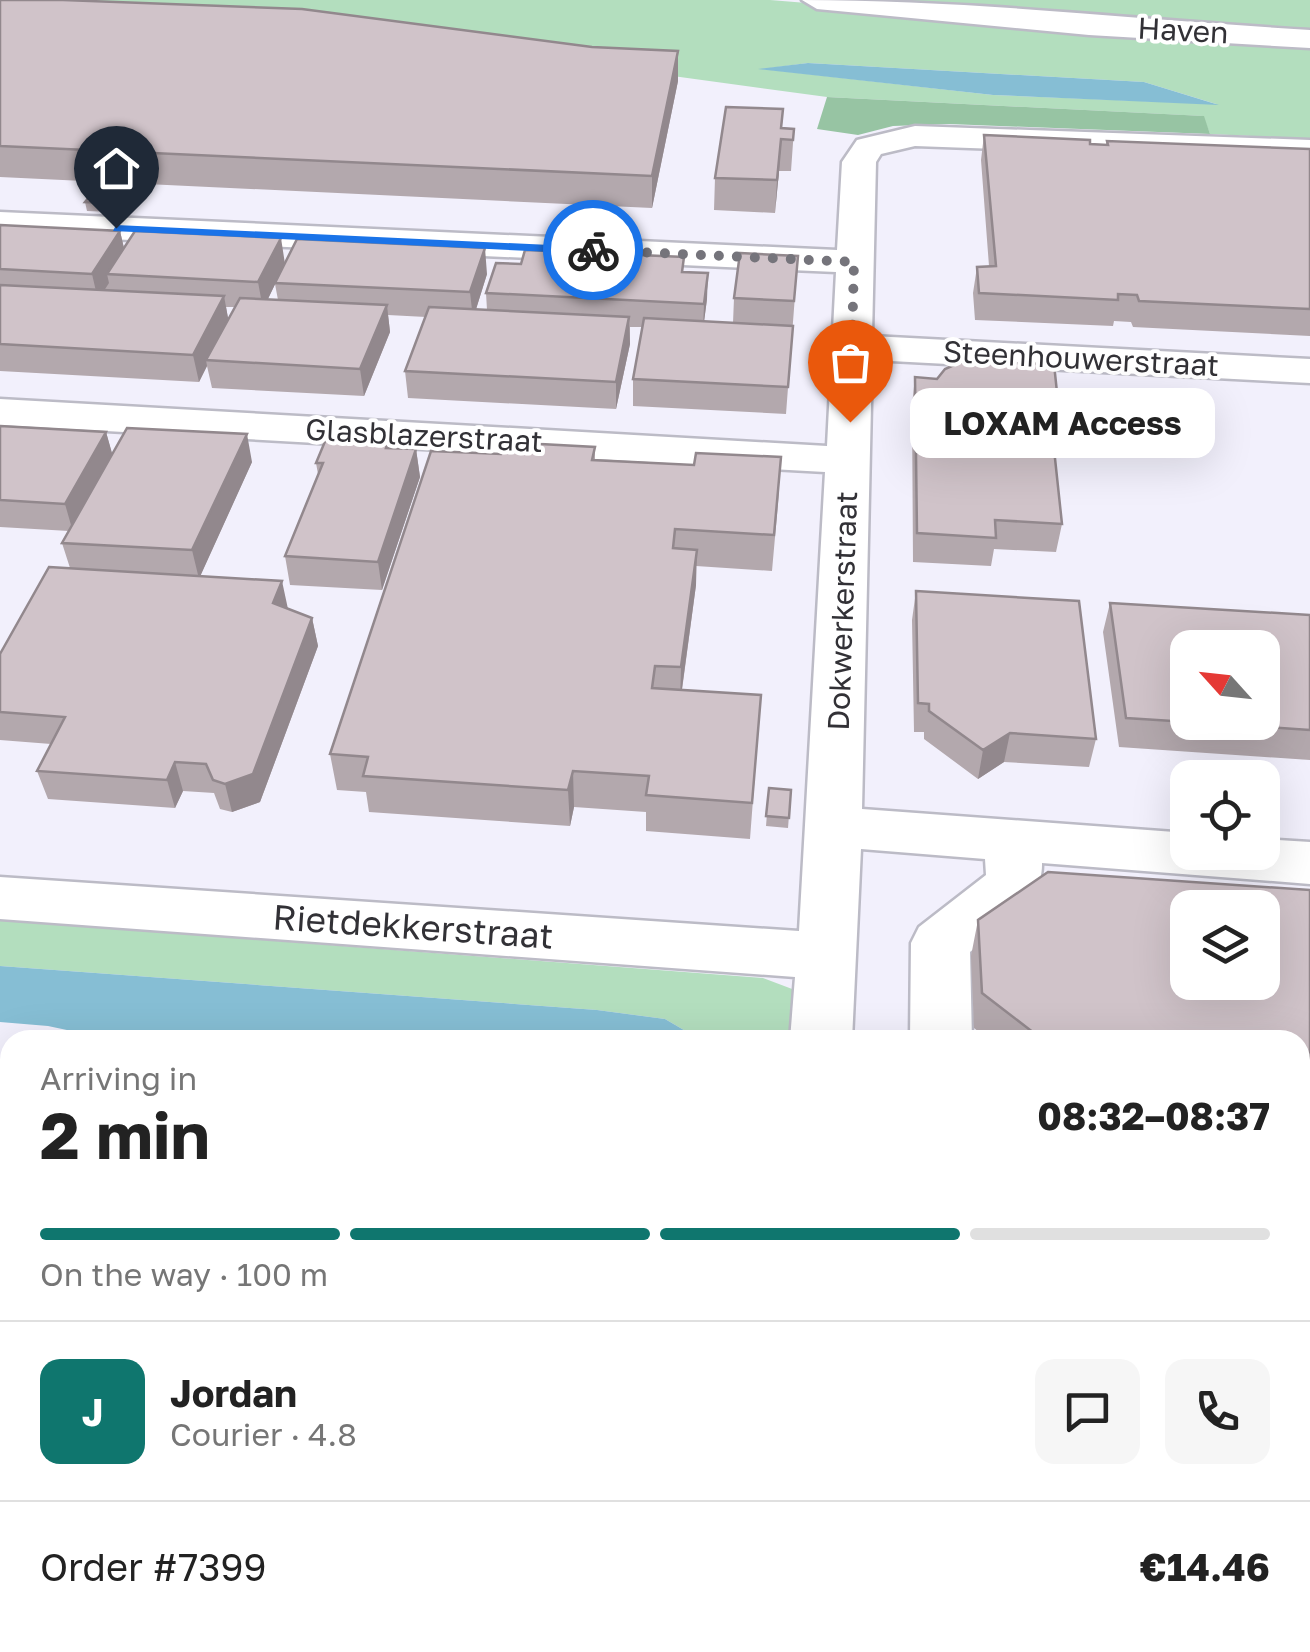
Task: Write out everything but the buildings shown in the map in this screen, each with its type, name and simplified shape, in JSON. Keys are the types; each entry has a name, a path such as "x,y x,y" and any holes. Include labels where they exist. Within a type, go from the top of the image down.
{"street":[{"name":"Haven","path":"817,0 1069,24 1310,39"},
{"name":"Dokwerkerstraat","path":"822,1030 834,827 859,162 868,147 884,140 915,136 1310,150"},
{"path":"0,223 854,262"},
{"name":"Steenhouwerstraat","path":"851,346 1307,381"},
{"name":"Glasblazerstraat","path":"0,412 849,460"},
{"path":"834,827 1310,863"},
{"path":"941,1030 940,944 1014,883 1013,840"},
{"name":"Rietdekkerstraat","path":"0,898 826,956"}],"green space":[{"path":"0,0 770,0 1310,44 1310,139 1210,134 1203,116 827,97 534,57","holes":["808,63 1144,82 1216,104 993,95 763,69"]},
{"path":"855,0 1310,0 1310,32"},
{"path":"827,97 1204,116 1210,134 949,124 893,126 858,135 817,129"},
{"path":"0,920 763,978 808,995 806,1030 684,1030 665,1019 597,1010 0,966"}],"water":[{"path":"808,63 1144,82 1219,105 993,95 758,69"},
{"path":"0,966 597,1010 665,1019 684,1030 67,1030 0,1022"}],"way so far":[{"path":"593,250 854,262 850,422"}],"place":[{"name":"LOXAM Access","path":"850,422"}],"route":[{"path":"116,228 593,250"}]}
